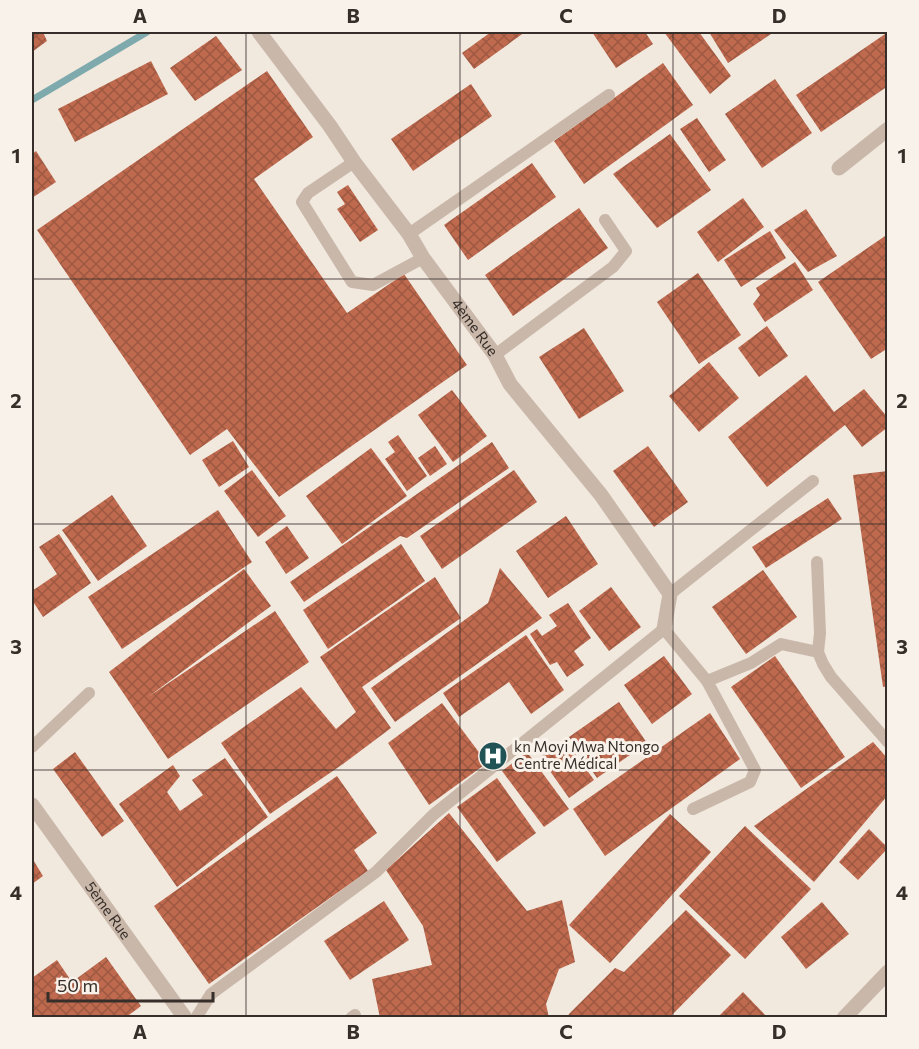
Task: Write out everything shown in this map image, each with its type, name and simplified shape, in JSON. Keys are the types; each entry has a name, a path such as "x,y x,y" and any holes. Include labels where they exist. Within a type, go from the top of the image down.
{"street":[{"name":"4ème Rue","path":"259,32 409,234 423,258 495,355 510,384 601,495 670,594"},
{"path":"839,168 888,129"},
{"path":"664,628 670,594"},
{"name":"5ème Rue","path":"32,805 185,1017"},
{"path":"844,1017 888,972"}],"lane":[{"path":"409,234 609,95"},
{"path":"354,162 308,193 302,202 352,282 373,285 423,258"},
{"path":"495,355 613,267 626,251 605,220"},
{"path":"670,594 813,481"},
{"path":"818,562 820,633 818,652 831,677 888,742"},
{"path":"195,1017 211,994 376,872 433,815 664,628 707,681 755,770 750,782 693,809"},
{"path":"707,681 751,663 782,644 818,652"},
{"path":"32,747 89,693"}],"building":[{"path":"32,32 43,32 47,41 32,52"},
{"path":"491,32 525,32 474,69 462,53"},
{"path":"592,32 645,32 653,44 616,68"},
{"path":"664,32 699,32 731,76 710,94"},
{"path":"709,32 774,32 728,63"},
{"path":"888,32 888,86 821,132 796,95"},
{"path":"216,36 242,70 195,101 170,68"},
{"path":"151,61 168,94 75,142 58,109"},
{"path":"663,63 693,105 584,184 554,141"},
{"path":"267,71 313,137 254,179 347,313 404,274 467,365 279,497 227,429 190,455 37,230"},
{"path":"775,79 812,133 762,168 725,114"},
{"path":"471,84 492,116 413,171 391,139"},
{"path":"697,118 726,160 709,172 680,129"},
{"path":"670,134 711,190 657,228 613,174"},
{"path":"36,151 56,182 32,198 32,154"},
{"path":"532,163 556,197 468,260 444,225"},
{"path":"348,185 378,230 360,242 337,209 345,204 337,192"},
{"path":"743,198 764,227 718,262 697,232"},
{"path":"579,208 608,248 513,316 485,275"},
{"path":"806,209 837,256 808,272 774,230"},
{"path":"770,231 786,258 741,287 724,260"},
{"path":"888,234 888,348 871,359 818,282"},
{"path":"795,262 813,290 765,322 753,304 760,295 756,288"},
{"path":"698,273 741,335 699,364 657,302"},
{"path":"767,326 788,356 759,377 738,348"},
{"path":"584,328 624,391 579,419 539,357"},
{"path":"709,362 739,398 699,432 669,396"},
{"path":"806,375 834,412 864,389 888,418 888,427 862,447 845,425 767,487 728,437"},
{"path":"452,390 487,436 453,462 418,415"},
{"path":"398,435 427,476 407,491 385,459 395,452 388,442"},
{"path":"233,441 249,467 219,487 202,460"},
{"path":"492,442 509,468 407,538 400,536 304,602 290,582"},
{"path":"435,446 447,464 430,476 418,458"},
{"path":"648,446 688,502 654,527 613,471"},
{"path":"371,448 407,496 342,544 306,496"},
{"path":"252,470 286,516 258,537 224,491"},
{"path":"514,470 537,502 442,569 420,536"},
{"path":"888,471 888,686 883,687 853,475"},
{"path":"112,495 147,546 98,581 62,530"},
{"path":"828,498 842,519 766,568 752,547"},
{"path":"218,510 252,562 122,649 88,597"},
{"path":"566,516 598,564 548,598 516,551"},
{"path":"287,526 309,558 286,574 265,542"},
{"path":"59,534 91,583 43,617 32,600 32,591 57,574 39,547"},
{"path":"401,544 425,581 328,649 303,610"},
{"path":"500,568 542,618 395,722 371,688 488,603"},
{"path":"244,569 271,606 148,697 275,611 309,662 168,759 109,672"},
{"path":"763,570 797,617 746,654 712,607"},
{"path":"435,577 461,618 362,687 391,728 270,814 221,743 301,687 336,729 356,712 320,657"},
{"path":"611,587 641,627 609,651 579,611"},
{"path":"568,603 591,638 574,651 584,665 567,677 557,662 550,665 530,634 537,629 542,636 557,626 549,615"},
{"path":"526,635 564,690 531,714 509,682 459,717 443,693"},
{"path":"664,656 692,694 652,724 624,685"},
{"path":"775,656 845,757 801,788 731,687"},
{"path":"619,702 647,743 597,778 569,737"},
{"path":"442,703 487,763 429,805 388,743"},
{"path":"710,713 740,759 605,856 573,809"},
{"path":"565,740 594,780 569,798 540,757"},
{"path":"873,742 888,759 888,795 814,882 754,826"},
{"path":"75,752 124,821 102,837 53,769"},
{"path":"527,752 569,809 544,827 502,771"},
{"path":"225,758 268,817 177,887 119,804 173,765 180,776 167,792 180,811 203,795 192,780"},
{"path":"337,776 377,833 354,850 368,871 209,984 154,906"},
{"path":"497,778 536,833 497,862 457,807"},
{"path":"449,813 527,911 562,900 575,962 559,969 546,1004 549,1018 380,1018 372,979 432,965 423,926 386,870"},
{"path":"670,814 711,852 610,963 569,925"},
{"path":"745,826 811,889 745,959 679,896"},
{"path":"869,829 888,848 858,880 839,862"},
{"path":"32,858 43,876 32,884"},
{"path":"384,901 409,940 350,980 324,941"},
{"path":"822,902 849,934 806,969 781,937"},
{"path":"686,910 731,955 669,1018 567,1018 615,968 624,972"},
{"path":"106,957 141,1006 125,1018 32,1018 32,978 57,960 72,982"},
{"path":"743,992 768,1018 717,1018"}],"waterway":[{"path":"32,100 147,32"}],"place":[{"name":"kn Moyi Mwa Ntongo Centre Médical","path":"493,756"}]}
